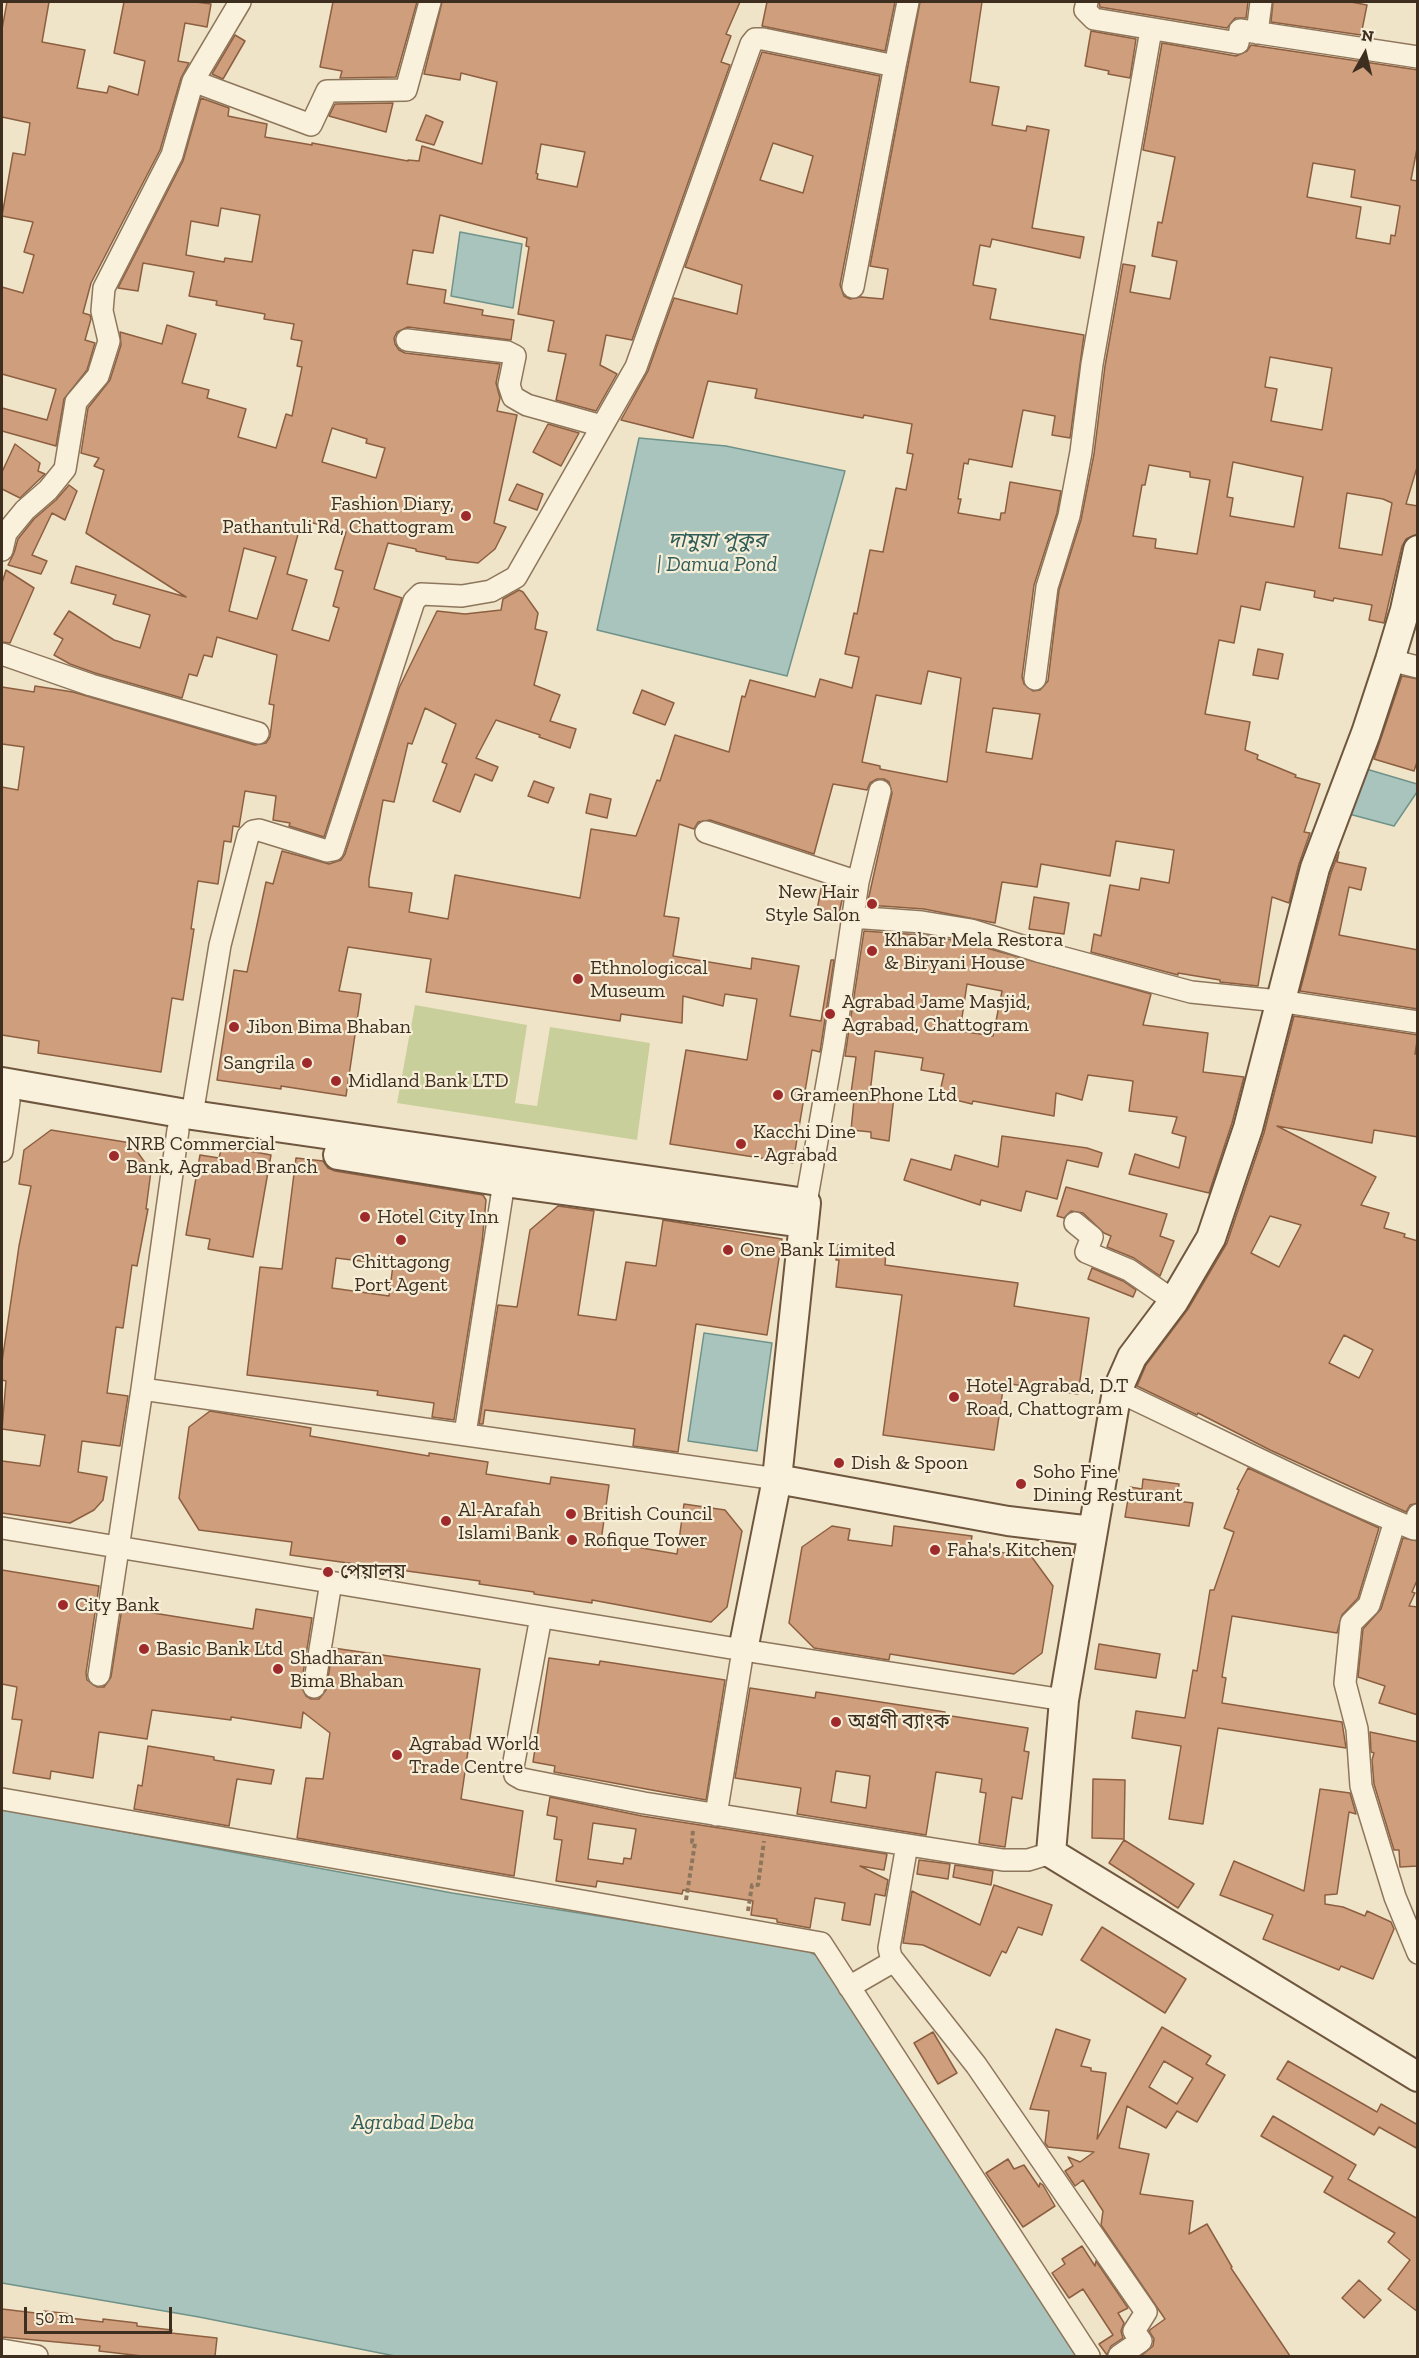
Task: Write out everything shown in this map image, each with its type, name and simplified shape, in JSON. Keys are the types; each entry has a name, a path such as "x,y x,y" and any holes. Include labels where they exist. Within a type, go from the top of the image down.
{"street":[{"path":"2,550 6,532 25,510 48,490 65,469 76,402 98,376 109,341 102,311 104,288 172,155 193,81 240,2"},
{"path":"193,81 310,125 327,91 406,90 430,2"},
{"path":"853,287 908,2"},
{"path":"1087,2 1085,10 1094,19 1151,30 1238,43 1240,30 1418,57"},
{"path":"1257,33 1261,2"},
{"path":"1035,679 1047,587 1069,516 1081,452 1092,364 1151,30"},
{"path":"99,1676 185,1122 220,945 248,836 253,831 259,830 327,851 333,849 414,602 421,594 462,596 491,591 516,577 636,367 751,44 755,39 895,66"},
{"path":"407,340 507,352 515,356 509,385 513,397 528,405 603,426"},
{"path":"1051,1853 1064,1700 1117,1390 1131,1357 1174,1302 1211,1238 1248,1128 1315,868 1366,733 1390,660 1405,610 1418,550"},
{"path":"2,654 91,685 258,733"},
{"path":"1390,660 1418,667"},
{"path":"706,1813 743,1650 777,1479 805,1213 834,1044 858,882 880,790"},
{"path":"706,832 858,882"},
{"path":"852,917 922,922 971,930 1038,951 1191,992 1279,1001 1418,1022"},
{"path":"2,1151 4,1094 805,1213"},
{"path":"185,1122 504,1182 805,1213"},
{"path":"465,1434 504,1182"},
{"path":"1075,1222 1092,1236 1086,1252 1129,1270 1174,1302"},
{"path":"142,1389 777,1479 1008,1521 1092,1531"},
{"path":"1117,1390 1331,1493 1395,1521 1414,1528 1418,1515"},
{"path":"1395,1521 1369,1605 1351,1623 1345,1683 1357,1729 1361,1786 1395,1897 1418,1953"},
{"path":"2,1528 743,1650 1064,1700"},
{"path":"314,1687 331,1582"},
{"path":"541,1617 513,1767 515,1775 534,1782 706,1813 1003,1860 1028,1860 1051,1853 1418,2077"},
{"path":"2,1799 820,1943 1089,2356"},
{"path":"907,1845 888,1948 894,1961 976,2065 1146,2312 1134,2331 1141,2341 1119,2356"},
{"path":"849,1987 894,1961"},
{"path":"2,2350 37,2356"}],"path":[{"path":"683,1919 695,1843 692,1842 706,1813"},
{"path":"744,1930 752,1885 758,1886 767,1823"}],"green space":[{"path":"415,1005 527,1025 515,1103 537,1106 550,1027 650,1043 637,1140 397,1103"}],"water":[{"path":"460,232 522,244 513,308 451,296"},
{"name":"দামুয়া পুকুর | Damua Pond","path":"639,438 726,446 845,471 787,676 597,630"},
{"path":"1356,766 1417,784 1417,792 1394,826 1334,810"},
{"path":"704,1333 772,1343 757,1451 688,1441"},
{"name":"Agrabad Deba","path":"2,1809 452,1893 770,1943 803,1949 820,1957 1082,2356 395,2356 199,2317 2,2283"}],"building":[{"path":"7,2 49,2 42,42 85,50 77,88 107,93 109,86 138,95 145,61 114,53 124,2 211,4 207,27 185,23 178,61 189,63 181,78 160,150 91,283 83,313 90,315 91,319 85,340 95,343 87,370 64,399 56,446 2,431 2,408 47,420 56,389 2,374 2,287 23,293 34,255 24,252 33,222 2,216 13,153 25,155 30,123 2,117 2,29"},
{"path":"333,2 417,2 396,77 340,78 342,71 320,67"},
{"path":"442,2 740,2 726,34 731,36 721,62 730,65 632,340 606,335 600,365 617,374 596,411 556,400 566,354 548,351 554,321 518,314 529,247 526,246 527,238 440,215 433,253 413,250 407,284 446,290 444,303 483,310 482,315 514,320 511,340 408,327 397,332 394,338 399,350 405,353 500,364 496,383 500,398 497,411 517,415 494,523 506,527 495,549 478,563 446,559 446,557 388,543 374,589 402,598 324,837 289,826 290,823 273,820 276,796 245,791 239,827 233,826 231,842 224,841 218,884 198,881 191,929 194,929 183,1000 172,998 161,1072 38,1053 39,1041 2,1035 2,787 18,790 24,747 2,744 2,687 34,692 35,686 73,692 255,745 266,743 270,737 274,705 269,704 277,655 217,637 212,657 204,655 197,676 189,674 182,698 95,673 70,664 54,655 63,639 54,634 69,611 114,640 140,648 150,615 113,604 116,595 71,583 76,566 186,597 86,533 104,470 94,466 99,458 81,453 88,408 110,380 121,345 120,332 162,344 167,325 196,334 182,383 209,390 207,398 246,409 238,437 276,448 286,414 292,416 302,367 297,366 302,341 291,339 294,324 264,319 265,314 216,305 217,301 189,296 194,272 143,263 138,291 118,288 183,161 201,98 229,108 228,116 267,124 265,137 312,145 312,143 408,161 419,161 422,146 482,164 497,82 461,73 460,80 424,74","holes":["541,144 585,152 577,187 537,179 538,174 536,173","221,208 260,215 252,262 225,258 224,262 186,255 191,221 218,226","332,428 367,439 366,443 385,448 376,478 322,462","302,520 346,532 335,569 343,571 333,606 339,608 329,641 292,630 307,580 287,574","244,548 276,557 257,619 229,611"]},
{"path":"767,2 895,2 885,51 762,26"},
{"path":"920,2 982,2 970,82 999,87 992,125 1026,131 1027,126 1049,130 1032,228 1084,237 1080,258 992,239 990,247 980,245 973,285 996,289 990,319 1084,335 1070,438 1052,435 1055,416 1023,410 1012,467 969,459 968,464 964,463 958,499 961,499 958,513 1000,520 1001,513 1005,513 1010,482 1061,491 1057,513 1034,585 1022,677 1024,684 1033,691 1040,690 1048,681 1059,590 1081,520 1094,454 1105,366 1123,264 1135,266 1130,292 1170,299 1177,261 1152,256 1158,222 1162,223 1175,157 1143,150 1162,43 1236,56 1247,51 1251,45 1418,70 1418,143 1411,180 1418,181 1418,464 1406,504 1418,506 1418,534 1406,539 1402,546 1384,623 1369,620 1372,605 1314,597 1315,591 1266,582 1260,610 1241,606 1234,643 1219,640 1205,714 1250,722 1245,750 1258,755 1257,759 1296,775 1295,777 1320,784 1304,832 1310,833 1289,903 1272,897 1258,986 1220,982 1220,980 1178,973 1178,975 1091,952 1094,934 1101,936 1110,885 1139,890 1141,878 1169,883 1174,850 1116,841 1110,876 1041,864 1037,887 1002,882 995,923 924,909 867,905 892,793 889,782 877,779 870,783 867,790 833,784 814,854 710,820 698,822 694,829 679,824 664,916 679,918 673,956 751,969 752,958 799,966 790,1016 821,1021 831,960 834,960 820,1052 812,1050 793,1163 670,1144 686,1050 747,1060 757,999 725,994 723,1006 683,996 682,1023 621,1014 620,1021 426,992 431,959 348,947 339,991 361,994 346,1096 281,1086 281,1089 217,1080 234,970 247,972 266,882 273,884 282,851 329,864 341,860 345,854 399,688 437,611 465,614 501,610 503,599 519,590 523,592 538,613 535,629 547,632 534,685 560,695 550,721 576,729 570,748 496,720 476,758 498,767 492,781 475,774 460,812 433,801 447,764 442,762 456,724 425,708 412,744 408,743 394,802 383,800 369,879 369,887 412,893 409,912 448,919 455,875 580,898 591,829 636,836 657,780 660,781 675,735 729,752 742,696 745,697 750,680 815,697 820,679 852,688 859,657 845,654 854,613 857,614 870,550 883,552 896,488 906,490 913,454 907,453 912,424 864,415 863,418 755,398 757,389 708,381 693,438 621,420 648,371 674,298 737,314 742,285 685,267 762,52 880,76 840,285 844,296 850,299 861,297 883,299 888,269 870,266","holes":["773,143 813,156 803,193 760,180","1313,163 1355,170 1351,197 1400,206 1395,236 1391,235 1390,244 1356,238 1361,207 1307,197","1270,357 1332,368 1322,430 1271,421 1277,389 1265,387","1233,462 1303,477 1294,527 1230,516 1233,498 1227,497","1149,465 1190,472 1190,477 1210,480 1197,554 1155,548 1156,539 1133,536 1142,485 1145,485","1347,493 1383,499 1392,503 1382,555 1339,548","928,671 961,678 947,782 880,769 880,766 862,762 876,695 921,704","993,708 1040,714 1032,759 986,752"]},
{"path":"1099,2 1248,2 1246,18 1235,18 1227,28 1100,7"},
{"path":"1273,2 1351,2 1367,5 1361,35 1271,22"},
{"path":"1091,31 1136,39 1130,78 1108,74 1109,71 1085,66"},
{"path":"235,35 245,41 223,79 212,74"},
{"path":"393,103 386,132 329,116 335,104"},
{"path":"426,115 443,122 434,145 416,140"},
{"path":"548,424 579,433 561,466 533,452"},
{"path":"15,444 40,463 38,471 45,474 20,498 2,489 2,472"},
{"path":"517,484 543,494 537,510 509,500"},
{"path":"69,485 77,491 65,520 52,513 32,555 47,561 41,574 8,565 18,539 34,519"},
{"path":"6,570 34,588 10,643 2,642 2,583"},
{"path":"1258,649 1283,654 1278,679 1253,675"},
{"path":"1402,676 1418,679 1418,759 1414,771 1374,759"},
{"path":"642,690 674,703 665,725 633,713"},
{"path":"534,781 554,788 548,803 528,796"},
{"path":"590,794 611,799 607,818 586,813"},
{"path":"1339,852 1337,862 1366,868 1361,890 1349,887 1339,935 1418,950 1418,1009 1300,991 1331,873"},
{"path":"822,884 844,891 839,914 817,910"},
{"path":"1034,897 1069,903 1064,934 1029,929"},
{"path":"864,931 921,935 965,942 1151,994 1143,1025 1208,1033 1203,1072 1244,1077 1209,1193 1129,1174 1135,1154 1179,1168 1186,1137 1172,1133 1177,1117 1129,1111 1133,1081 1088,1075 1082,1100 1056,1093 1054,1116 973,1101 972,1104 939,1096 944,1074 921,1070 923,1058 875,1051 870,1093 894,1096 889,1141 871,1138 871,1132 851,1130 854,1100 850,1100 856,1057 845,1056","holes":["967,984 1002,991 993,1036 960,1031"]},
{"path":"1294,1016 1418,1035 1415,1054 1418,1054 1418,1137 1374,1130 1372,1143 1277,1126 1376,1177 1361,1205 1389,1213 1384,1228 1405,1234 1404,1237 1418,1241 1418,1503 1410,1505 1406,1512 1137,1386 1146,1365 1188,1309 1227,1243 1264,1133","holes":["1270,1216 1301,1225 1279,1267 1251,1253","1344,1335 1373,1350 1359,1378 1329,1363"]},
{"path":"51,1130 131,1143 151,1171 146,1209 148,1209 137,1266 132,1265 123,1328 116,1327 107,1393 128,1396 120,1446 82,1441 78,1472 107,1477 103,1500 94,1510 70,1523 2,1513 2,1461 40,1466 45,1435 2,1429 6,1381 2,1380 2,1362 19,1246 31,1186 19,1184 24,1150"},
{"path":"1002,1136 1087,1148 1102,1153 1098,1167 1067,1160 1057,1199 1026,1191 1021,1211 981,1200 980,1205 904,1180 911,1159 951,1170 955,1155 998,1167"},
{"path":"222,1146 271,1155 253,1257 208,1249 210,1239 186,1235 200,1155 219,1158"},
{"path":"296,1158 323,1161 328,1168 335,1171 483,1195 486,1200 482,1243 454,1420 432,1417 434,1403 377,1395 378,1391 247,1375 260,1267 282,1269","holes":["336,1258 393,1265 389,1296 332,1288"]},
{"path":"1066,1187 1167,1214 1160,1236 1174,1241 1160,1276 1134,1258 1107,1247 1111,1236 1104,1233 1083,1213 1071,1211 1064,1218 1057,1216"},
{"path":"558,1206 594,1211 578,1315 616,1320 626,1262 656,1266 663,1220 782,1239 767,1335 696,1324 678,1452 633,1446 635,1429 485,1410 483,1424 479,1424 498,1305 517,1307 530,1230"},
{"path":"838,1245 886,1251 885,1265 1018,1283 1014,1306 1089,1318 1078,1394 1004,1383 994,1450 883,1435 902,1295 836,1287"},
{"path":"1092,1268 1123,1281 1136,1290 1133,1297 1088,1279"},
{"path":"210,1411 311,1428 310,1436 429,1456 429,1453 488,1462 486,1474 550,1484 551,1477 609,1485 601,1541 677,1554 684,1504 725,1510 742,1531 727,1607 711,1622 592,1600 592,1603 534,1594 534,1592 479,1584 480,1581 290,1555 292,1542 199,1530 179,1498 189,1427"},
{"path":"1248,1468 1379,1528 1358,1598 1342,1615 1337,1633 1232,1616 1222,1677 1226,1678 1222,1703 1342,1722 1346,1748 1218,1728 1203,1824 1169,1819 1181,1746 1132,1738 1136,1711 1185,1718 1193,1670 1197,1671 1210,1590 1214,1590 1234,1532 1224,1528 1239,1490 1237,1489"},
{"path":"1143,1479 1179,1484 1177,1501 1193,1503 1189,1526 1125,1517 1130,1487 1142,1489"},
{"path":"832,1526 850,1529 848,1540 892,1546 894,1526 972,1536 970,1549 1031,1556 1053,1586 1042,1653 1014,1674 890,1654 889,1660 814,1648 789,1623 802,1547"},
{"path":"1403,1538 1418,1541 1418,1578 1409,1606 1418,1607 1418,1715 1379,1703 1385,1686 1358,1677 1363,1629 1381,1609"},
{"path":"2,1570 99,1586 86,1673 87,1680 97,1687 104,1687 111,1677 122,1608 253,1629 256,1609 312,1618 301,1686 306,1696 311,1699 319,1699 326,1690 333,1648 480,1669 461,1799 523,1811 514,1876 297,1838 306,1778 323,1779 330,1733 303,1712 301,1728 231,1717 231,1720 152,1710 147,1739 99,1732 93,1778 51,1771 50,1779 13,1773 22,1720 12,1719 17,1687 2,1684"},
{"path":"1099,1644 1160,1654 1156,1678 1095,1669"},
{"path":"549,1658 599,1665 600,1661 725,1680 706,1800 554,1772 555,1766 533,1762"},
{"path":"750,1688 815,1698 816,1692 945,1712 945,1715 1028,1728 1024,1751 1029,1752 1022,1799 1012,1797 1005,1847 979,1843 986,1793 980,1792 982,1779 936,1772 926,1835 797,1814 801,1788 735,1778","holes":["836,1771 870,1776 866,1808 831,1802"]},
{"path":"1370,1732 1418,1742 1418,1866 1400,1867 1399,1850 1394,1850 1374,1784 1372,1760 1374,1753 1371,1752"},
{"path":"148,1746 274,1770 271,1784 237,1779 229,1826 134,1809 138,1785 142,1786"},
{"path":"1093,1779 1125,1780 1124,1839 1092,1838"},
{"path":"1320,1789 1350,1793 1356,1814 1349,1812 1337,1894 1325,1895 1325,1904 1343,1907 1365,1916 1367,1911 1391,1922 1394,1929 1373,1979 1341,1966 1339,1970 1263,1939 1273,1915 1220,1895 1234,1861 1304,1891"},
{"path":"550,1797 642,1816 887,1854 884,1870 860,1866 888,1880 885,1896 875,1894 870,1925 842,1920 845,1903 815,1898 810,1928 751,1915 753,1901 683,1890 682,1894 597,1881 596,1887 556,1881 562,1840 554,1839 557,1817 547,1815","holes":["593,1823 636,1829 631,1859 624,1858 623,1864 588,1859"]},
{"path":"1124,1840 1194,1884 1178,1908 1109,1863"},
{"path":"919,1860 950,1864 948,1879 917,1874"},
{"path":"955,1865 993,1871 991,1885 953,1877"},
{"path":"994,1885 1052,1905 1042,1935 1018,1927 1006,1953 1002,1951 990,1976 923,1945 903,1943 912,1891 980,1925"},
{"path":"1102,1927 1186,1979 1165,2013 1081,1960"},
{"path":"1162,2027 1211,2056 1206,2064 1225,2075 1197,2122 1177,2111 1166,2128 1127,2106 1119,2148 1149,2154 1140,2194 1193,2201 1189,2234 1207,2224 1231,2268 1290,2356 1141,2356 1153,2346 1154,2339 1149,2331 1165,2319 1101,2225 1103,2211 1083,2180 1075,2186 1065,2171 1073,2166 1068,2157 1080,2162 1094,2152 1048,2147 1045,2143 1049,2111 1030,2109 1056,2029 1090,2040 1081,2066 1091,2068 1091,2071 1106,2073 1097,2139","holes":["1164,2061 1193,2078 1177,2104 1149,2087"]},
{"path":"933,2032 957,2073 938,2084 914,2043"},
{"path":"1288,2061 1377,2112 1381,2104 1418,2125 1418,2149 1379,2127 1374,2135 1277,2079"},
{"path":"1273,2116 1356,2165 1348,2179 1418,2219 1418,2312 1388,2289 1410,2260 1388,2242 1395,2233 1324,2192 1333,2177 1261,2136"},
{"path":"1008,2159 1014,2169 1024,2165 1039,2187 1040,2183 1043,2185 1055,2206 1023,2227 986,2173"},
{"path":"1082,2246 1095,2266 1096,2261 1128,2308 1118,2313 1124,2323 1121,2331 1123,2338 1111,2346 1107,2355 1099,2344 1113,2335 1083,2289 1069,2298 1052,2273 1065,2264 1062,2259"},
{"path":"1359,2280 1381,2300 1364,2318 1342,2298"},
{"path":"2,2309 44,2314 44,2311 71,2314 70,2318 137,2323 137,2326 172,2330 171,2333 217,2338 215,2356 142,2356 99,2351 100,2346 2,2337"}],"place":[{"name":"Fashion Diary, Pathantuli Rd, Chattogram","path":"466,516"},
{"name":"New Hair Style Salon","path":"872,904"},
{"name":"Khabar Mela Restora & Biryani House","path":"872,951"},
{"name":"Ethnologiccal Museum","path":"578,979"},
{"name":"Agrabad Jame Masjid, Agrabad, Chattogram","path":"830,1014"},
{"name":"Jibon Bima Bhaban","path":"234,1027"},
{"name":"Sangrila","path":"307,1063"},
{"name":"Midland Bank LTD","path":"336,1081"},
{"name":"GrameenPhone Ltd","path":"778,1095"},
{"name":"Kacchi Dine - Agrabad","path":"741,1144"},
{"name":"NRB Commercial Bank, Agrabad Branch","path":"114,1156"},
{"name":"Hotel City Inn","path":"365,1217"},
{"name":"Chittagong Port Agent","path":"401,1240"},
{"name":"One Bank Limited","path":"728,1250"},
{"name":"Hotel Agrabad, D.T Road, Chattogram","path":"954,1397"},
{"name":"Dish & Spoon","path":"839,1463"},
{"name":"Soho Fine Dining Resturant","path":"1021,1484"},
{"name":"British Council","path":"571,1514"},
{"name":"Al-Arafah Islami Bank","path":"446,1521"},
{"name":"Rofique Tower","path":"572,1540"},
{"name":"Faha's Kitchen","path":"935,1550"},
{"name":"পেয়ালয়","path":"328,1572"},
{"name":"City Bank","path":"63,1605"},
{"name":"Basic Bank Ltd","path":"144,1649"},
{"name":"Shadharan Bima Bhaban","path":"278,1669"},
{"name":"অগ্রণী ব্যাংক","path":"836,1722"},
{"name":"Agrabad World Trade Centre","path":"397,1755"}]}
